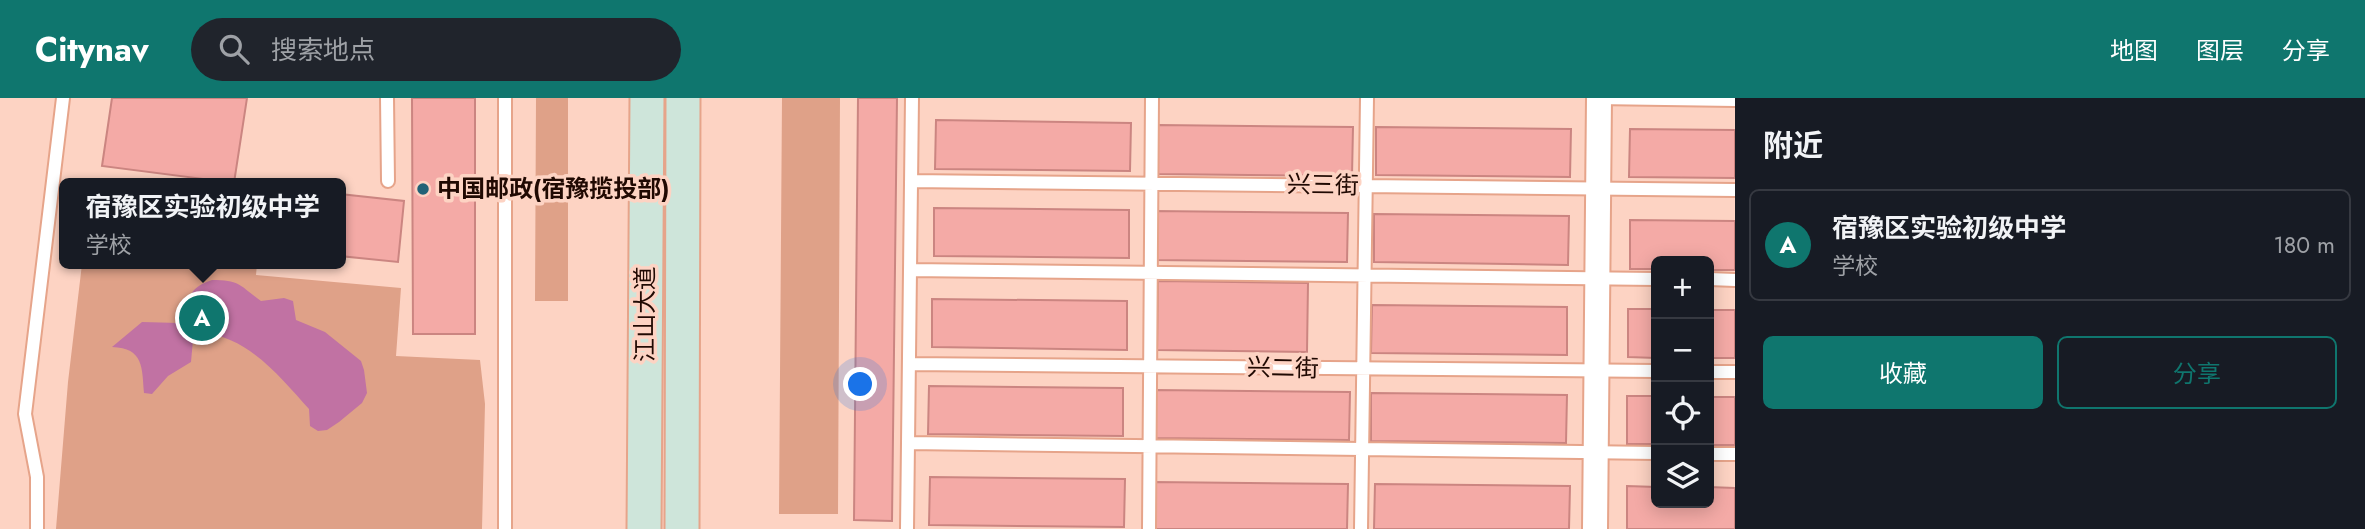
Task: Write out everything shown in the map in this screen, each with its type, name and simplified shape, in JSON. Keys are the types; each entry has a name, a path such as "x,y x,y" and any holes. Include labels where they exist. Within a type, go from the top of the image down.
{"main road":[{"name":"江山大道","path":"644,529 647,98"},
{"name":"江山大道","path":"681,529 683,98"}],"street":[{"path":"1595,529 1597,98"}],"lane":[{"path":"37,529 37,477 24,414 63,98"},
{"path":"387,98 388,181"},
{"path":"505,98 505,529"},
{"path":"907,529 912,98"},
{"path":"1149,529 1152,98"},
{"path":"1361,529 1367,98"},
{"path":"1597,98 1735,100"},
{"name":"兴三街","path":"911,181 1735,190"},
{"path":"911,270 1651,279"},
{"path":"1714,279 1735,279"},
{"name":"兴二街","path":"909,364 1651,371"},
{"path":"1714,372 1735,372"},
{"path":"908,443 1651,453"},
{"path":"1714,454 1735,454"}],"shaded area":[{"path":"536,98 568,98 568,301 535,301"},
{"path":"782,98 840,98 838,514 779,514"},
{"path":"81,269 257,269 256,275 401,288 396,356 480,360 485,404 482,529 56,529 68,382"},
{"path":"212,280 235,283 261,301 284,298 293,301 296,320 325,332 361,361 367,393 362,403 327,430 318,431 310,426 309,409 262,360 234,342 202,333 193,340 191,362 168,376 152,394 144,393 141,368 136,355 122,348 112,347 142,322 179,323 188,320 191,294 199,286"}],"building":[{"path":"112,98 247,98 235,178 195,178 102,166"},
{"path":"412,98 475,98 475,334 413,334"},
{"path":"858,98 897,98 892,521 854,520"},
{"path":"936,120 1131,123 1130,171 935,169"},
{"path":"1158,125 1353,127 1352,176 1157,174"},
{"path":"1376,127 1571,129 1570,177 1376,175"},
{"path":"1630,129 1735,130 1735,178 1629,177"},
{"path":"346,195 404,201 398,262 346,257"},
{"path":"934,208 1129,210 1129,258 934,256"},
{"path":"1153,211 1348,213 1347,262 1152,260"},
{"path":"1374,214 1569,216 1568,265 1374,262"},
{"path":"1630,220 1735,221 1735,270 1714,270 1714,256 1651,256 1651,269 1630,269"},
{"path":"1158,281 1308,283 1307,352 1157,350"},
{"path":"932,299 1127,301 1127,350 932,347"},
{"path":"1372,305 1567,307 1567,355 1371,353"},
{"path":"1628,309 1651,309 1651,358 1628,357"},
{"path":"1714,310 1735,310 1735,358 1714,358"},
{"path":"929,386 1123,388 1123,436 928,434"},
{"path":"1155,390 1350,392 1349,440 1154,438"},
{"path":"1371,393 1567,395 1566,443 1371,441"},
{"path":"1627,396 1651,396 1651,444 1627,444"},
{"path":"1714,397 1735,397 1735,445 1714,445"},
{"path":"930,477 1125,479 1124,527 929,525"},
{"path":"1153,482 1348,484 1347,529 1152,529"},
{"path":"1375,484 1570,486 1569,529 1374,529"},
{"path":"1627,486 1651,487 1651,508 1714,508 1714,487 1735,488 1735,529 1627,529"}],"place":[{"name":"中国邮政(宿豫揽投部)","path":"423,189"},
{"name":"宿豫区实验初级中学","path":"202,318"}]}
